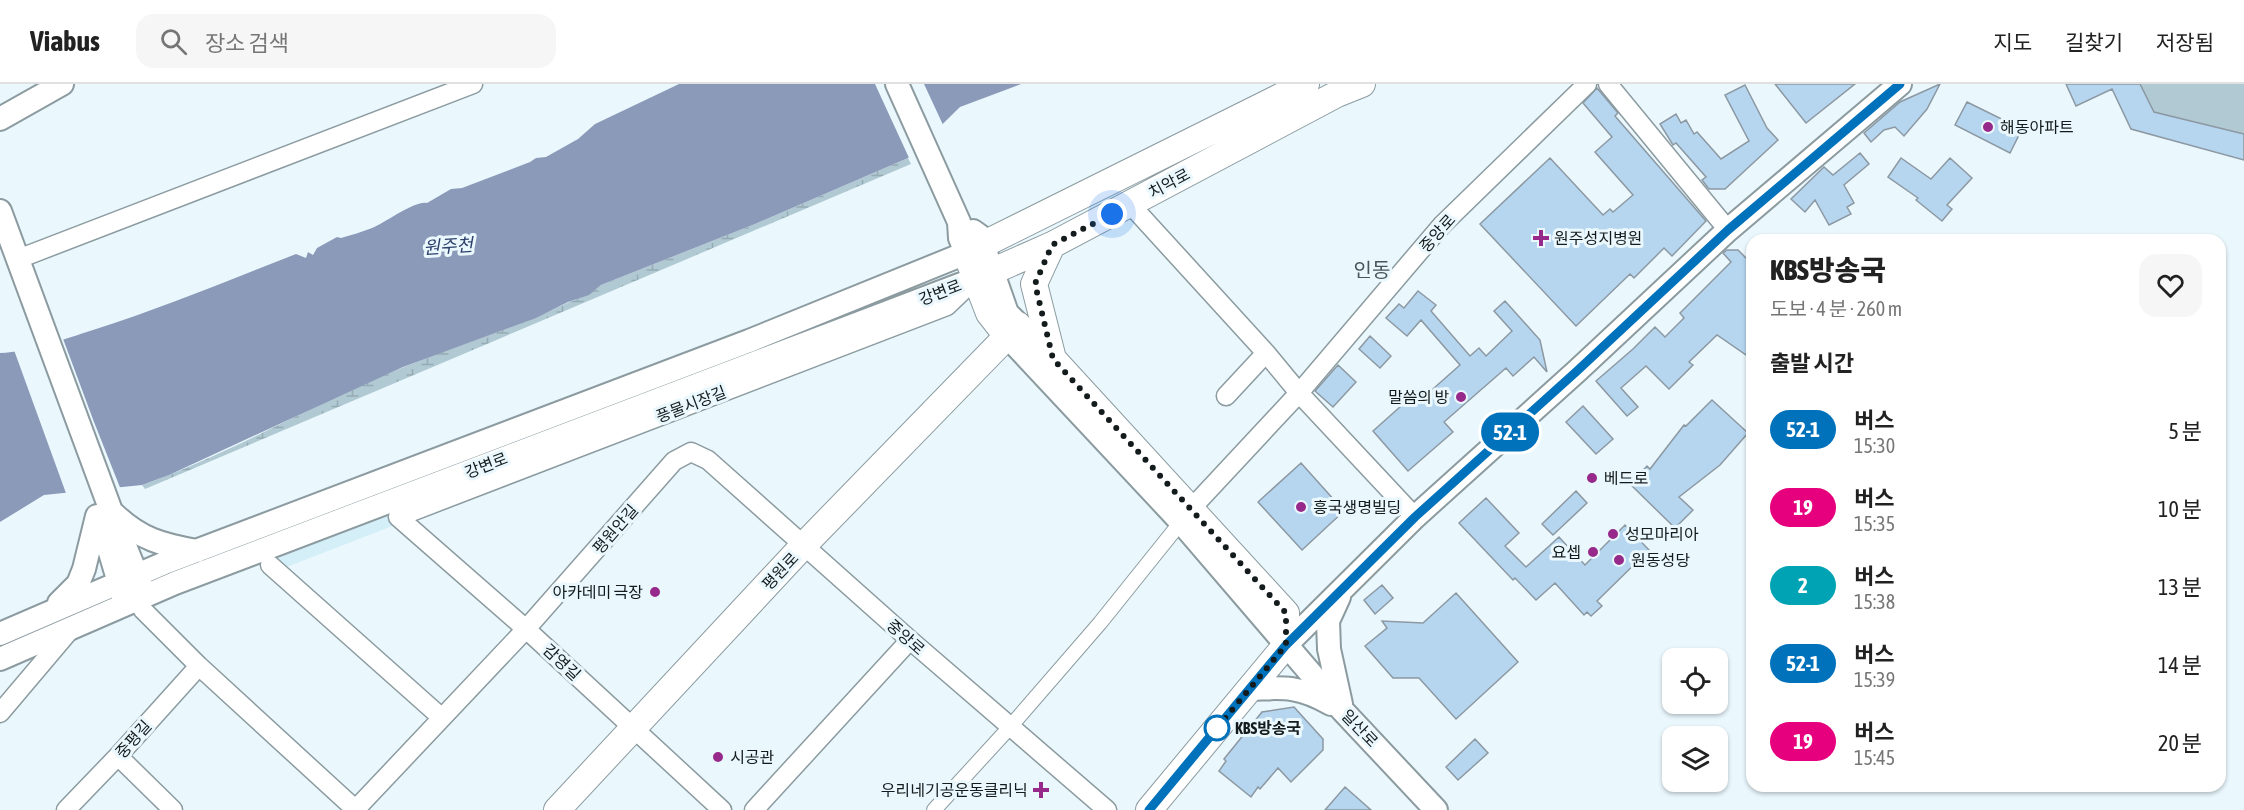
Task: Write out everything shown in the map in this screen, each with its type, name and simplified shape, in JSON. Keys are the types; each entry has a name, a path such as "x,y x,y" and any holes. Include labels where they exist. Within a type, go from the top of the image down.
{"main road":[{"name":"치악로","path":"974,249 1306,84"},
{"name":"치악로","path":"984,275 1052,245 1346,89 1362,84"},
{"path":"1052,245 1035,284 1053,359 1186,516 1286,613 1286,645 1149,810"},
{"path":"974,249 984,275 988,313 1013,330"},
{"name":"평원로","path":"557,810 803,546 1013,330"}],"street":[{"path":"0,119 62,84"},
{"path":"7,259 473,84"},
{"path":"897,84 959,222 980,236 974,249"},
{"name":"중앙로","path":"934,810 1010,727 1100,623 1186,516 1299,393 1442,225 1587,84"},
{"path":"1608,84 1728,230"},
{"path":"1286,645 1415,517 1577,371 1728,230 1900,84"},
{"path":"1130,204 1266,353 1299,393 1415,517"},
{"path":"0,211 7,259 133,590"},
{"name":"강변로","path":"0,659 74,626 198,551 749,341 974,249"},
{"name":"강변로","path":"0,634 49,612 133,590 984,275"},
{"name":"풍물시장길","path":"398,517 947,306 984,275"},
{"path":"1013,330 1053,359"},
{"path":"1013,330 1186,516"},
{"path":"1226,396 1266,353"},
{"name":"평원안길","path":"133,590 143,610 199,666 356,810 526,629 674,461 691,452 708,460 803,546"},
{"name":"감영길","path":"398,517 526,629 722,810"},
{"path":"112,537 153,541 198,551"},
{"path":"49,612 78,584 112,537"},
{"name":"중앙로","path":"803,546 1107,810"},
{"path":"270,566 442,718"},
{"path":"1343,711 1329,649 1328,621 1344,587"},
{"path":"0,713 74,626"},
{"path":"754,810 910,640"},
{"name":"일산로","path":"1286,645 1343,711 1436,810"},
{"name":"중평길","path":"66,810 199,666"},
{"path":"1250,689 1280,687 1311,693 1343,711"},
{"path":"118,756 173,810"}],"shaded area":[{"path":"918,312 920,322 284,568 277,557"}],"green space":[{"path":"2140,84 2244,84 2244,134 2154,112"},
{"path":"908,158 911,164 145,489 142,485 208,458 371,381 525,321 583,296 601,285 755,224"}],"water":[{"name":"원주천","path":"679,84 1021,84 960,107 908,158 755,224 601,285 589,295 568,302 536,318 403,367 169,475 142,485 44,495 0,522 0,353 35,348 119,321 296,254 306,258 308,252 313,255 317,248 337,237 341,238 372,228 408,208 427,203 451,189 462,188 536,158 546,157 578,139 595,124"}],"pier":[{"path":"875,84 924,84 944,127 910,160"},
{"path":"62,336 121,490 67,496 14,350"}],"building":[{"path":"1775,84 1855,84 1806,123"},
{"path":"1940,84 1927,109 1904,136 1895,127 1884,130 1871,142 1864,133 1900,102"},
{"path":"2066,84 2140,84 2154,112 2244,134 2244,160 2131,129 2112,89 2076,106"},
{"path":"1745,85 1767,128 1778,140 1725,189 1709,189 1702,180 1706,177 1676,143 1673,145 1660,124 1676,114 1681,123 1686,120 1694,134 1697,132 1721,159 1749,141 1725,95"},
{"path":"1597,88 1618,113 1615,116 1706,221 1672,256 1664,248 1634,278 1630,274 1576,326 1480,224 1550,158 1603,215 1610,209 1613,212 1633,195 1595,152 1612,137 1583,103"},
{"name":"해동아파트","path":"1967,102 2022,129 2010,153 1955,125"},
{"path":"1860,153 1869,164 1844,185 1854,203 1847,207 1851,214 1829,225 1815,200 1805,212 1791,199 1824,167 1833,175"},
{"path":"1901,158 1931,179 1950,158 1972,178 1947,205 1952,209 1942,221 1916,200 1918,198 1888,177"},
{"path":"1727,250 1738,250 1746,258 1746,355 1717,335 1689,362 1693,365 1669,389 1646,366 1621,388 1638,407 1627,416 1596,381 1655,327 1665,337 1684,318 1680,313 1731,262 1723,253"},
{"path":"1418,291 1436,305 1431,311 1470,356 1479,348 1486,356 1512,331 1494,311 1505,301 1540,340 1547,372 1534,357 1513,376 1506,368 1444,422 1453,432 1408,471 1373,431 1419,390 1425,396 1460,365 1421,320 1407,336 1386,318 1399,304 1404,308"},
{"path":"1370,336 1391,356 1380,368 1359,349"},
{"path":"1338,365 1356,382 1333,407 1315,391"},
{"path":"1712,400 1746,431 1746,435 1720,465 1679,497 1693,510 1675,528 1630,484 1647,466 1650,469 1684,425 1686,426"},
{"path":"1583,406 1613,439 1596,454 1566,422"},
{"name":"흥국생명빌딩","path":"1301,463 1344,511 1302,550 1258,502"},
{"path":"1576,491 1587,503 1553,535 1542,524"},
{"path":"1486,498 1519,533 1505,546 1526,567 1559,537 1585,565 1625,525 1649,550 1597,601 1602,606 1591,616 1587,612 1584,615 1555,583 1536,600 1515,578 1513,580 1459,523"},
{"path":"1382,585 1393,598 1375,614 1364,600"},
{"path":"1456,593 1518,662 1456,719 1419,678 1393,678 1365,646 1387,628 1382,621 1423,623"},
{"path":"1294,707 1323,739 1323,750 1291,782 1278,768 1251,797 1219,771 1226,761 1224,759 1262,712"},
{"path":"1475,739 1488,753 1458,780 1446,767"},
{"path":"1345,787 1371,810 1325,810"}],"bus line":[{"name":"52-1","path":"1149,810 1286,645 1415,517 1577,371 1728,230 1900,84"}],"place":[{"name":"해동아파트","path":"1988,127"},
{"name":"원주성지병원","path":"1541,238"},
{"name":"말씀의 방","path":"1461,397"},
{"name":"베드로","path":"1592,478"},
{"name":"흥국생명빌딩","path":"1301,507"},
{"name":"성모마리아","path":"1613,534"},
{"name":"요셉","path":"1593,552"},
{"name":"원동성당","path":"1619,560"},
{"name":"아카데미 극장","path":"655,592"},
{"name":"KBS방송국","path":"1217,728"},
{"name":"시공관","path":"718,757"},
{"name":"우리네기공운동클리닉","path":"1041,790"}],"district":[{"name":"인동","path":"1372,269"}],"route":[{"path":"1112,214 1052,245 1035,284 1053,359 1286,613 1286,645 1217,728"}]}
